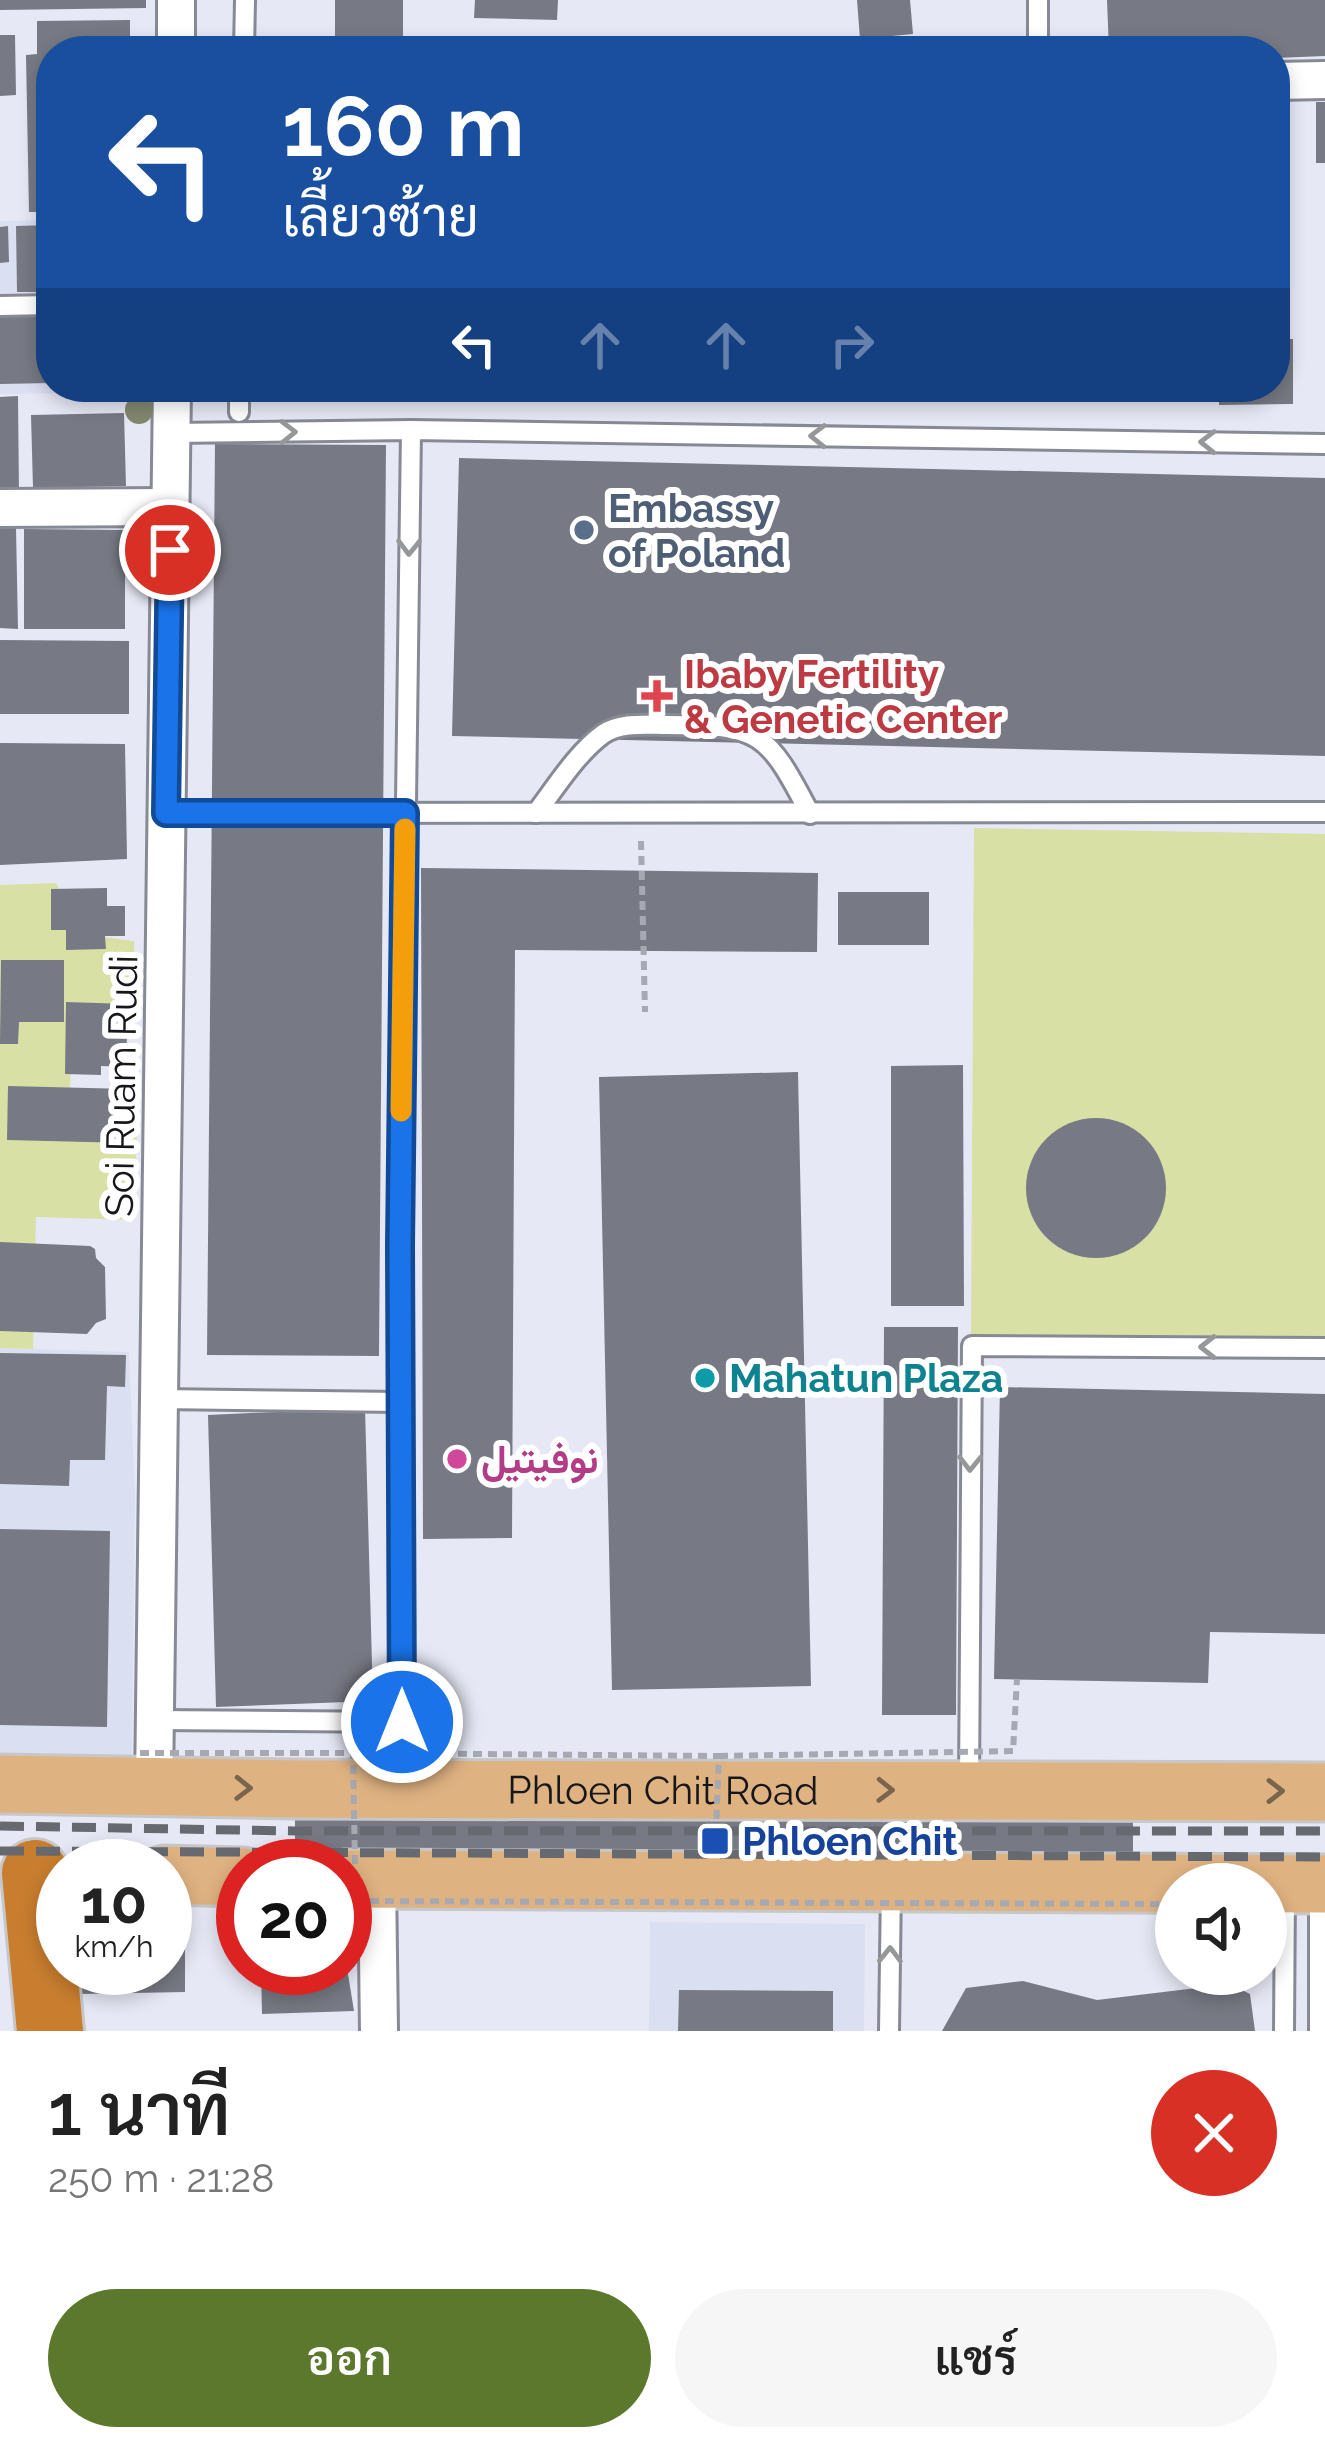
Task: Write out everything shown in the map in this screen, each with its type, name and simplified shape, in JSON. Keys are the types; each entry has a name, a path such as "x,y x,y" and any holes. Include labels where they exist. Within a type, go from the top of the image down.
{"highway":[{"path":"33,1873 46,2031"},
{"path":"0,2003 46,2031"}],"main road":[{"name":"Phloen Chit Road","path":"0,1784 150,1753 402,1789 1325,1792"},
{"path":"372,1895 891,1880 1310,1884"}],"street":[{"path":"176,0 176,36"},
{"path":"1290,81 1325,80"},
{"name":"Soi Ruam Rudi","path":"150,1753 172,402"},
{"path":"0,508 170,506"},
{"path":"372,1986 379,2031"}],"lane":[{"path":"244,36 245,0"},
{"path":"1038,0 1039,36"},
{"path":"0,305 36,304"},
{"path":"239,402 239,412"},
{"path":"171,433 411,430 1325,444"},
{"path":"402,1789 411,430"},
{"path":"536,813 583,752 605,732 623,725 728,725 759,737 781,758 810,814"},
{"path":"166,813 1325,812"},
{"path":"969,1791 972,1346 1325,1348"},
{"path":"159,1399 401,1402"},
{"path":"150,1753 402,1722"},
{"path":"889,2031 891,1880"},
{"path":"1284,2031 1310,1884"},
{"path":"1310,1884 1319,2031"}],"path":[{"path":"641,814 645,1012"},
{"path":"150,1753 718,1756 1013,1751 1016,1679"},
{"path":"353,1753 356,1839"},
{"path":"716,1830 718,1756"},
{"path":"372,1895 1155,1904"}],"shaded area":[{"path":"36,220 36,393 0,394 0,221"},
{"path":"0,1348 129,1352 135,1491 132,1762 0,1759"},
{"path":"650,1922 865,1924 864,2031 649,2031"}],"green space":[{"path":"974,828 1325,834 1325,1338 971,1334"},
{"path":"56,883 85,935 134,941 135,1014 74,1013 68,1120 137,1129 133,1220 36,1217 33,1349 0,1348 0,885"}],"building":[{"path":"0,0 146,0 146,8 0,10"},
{"path":"335,0 403,0 403,36 335,36"},
{"path":"475,0 558,0 557,20 474,18"},
{"path":"857,0 910,0 913,34 860,36"},
{"path":"1107,0 1325,0 1325,56 1290,57 1290,36 1108,36"},
{"path":"130,20 130,36 37,36 37,21"},
{"path":"0,35 15,35 16,95 0,96"},
{"path":"36,54 36,212 29,212 26,55"},
{"path":"1316,102 1325,102 1325,163 1316,163"},
{"path":"36,225 36,292 17,292 16,226"},
{"path":"8,226 9,262 0,263 0,227"},
{"path":"36,312 36,383 0,384 0,313"},
{"path":"1293,339 1293,404 1219,405 1290,402"},
{"path":"18,396 19,495 0,495 0,397"},
{"path":"124,413 126,486 33,488 31,415"},
{"path":"215,444 386,445 379,1356 207,1355"},
{"path":"459,458 1325,478 1325,756 452,736"},
{"path":"0,527 16,528 18,629 0,628"},
{"path":"24,529 125,530 125,629 24,629"},
{"path":"0,640 129,641 129,714 0,714"},
{"path":"0,743 125,744 127,859 0,865"},
{"path":"421,868 818,873 817,952 515,950 512,1538 423,1539"},
{"path":"107,888 107,906 125,906 125,936 105,936 106,949 66,950 66,930 51,930 51,889"},
{"path":"838,892 929,892 929,945 838,945"},
{"path":"1,960 64,960 64,1022 19,1022 18,1044 0,1044"},
{"path":"66,1002 128,1004 126,1067 101,1066 101,1075 65,1074"},
{"path":"963,1065 964,1306 891,1306 891,1066"},
{"name":"Mahatun Plaza","path":"798,1072 811,1686 612,1690 599,1077"},
{"path":"8,1086 129,1089 128,1143 7,1140"},
{"path":"1096,1118 1123,1123 1145,1139 1161,1161 1166,1188 1161,1215 1145,1237 1123,1253 1096,1258 1069,1253 1047,1237 1031,1215 1026,1188 1031,1161 1047,1139 1069,1123"},
{"path":"0,1242 95,1249 105,1267 106,1319 87,1334 0,1331"},
{"path":"884,1327 958,1327 956,1715 882,1715"},
{"path":"0,1353 126,1355 125,1387 107,1386 105,1460 70,1460 69,1486 0,1484"},
{"path":"1000,1387 1325,1394 1325,1634 1210,1632 1208,1683 994,1679"},
{"path":"365,1408 373,1701 216,1707 208,1415"},
{"path":"0,1529 110,1531 107,1727 0,1725"},
{"path":"295,1767 1133,1767 1133,1904 372,1869 372,1839 295,1839"},
{"path":"1023,1981 1097,2000 1155,1993 1250,1995 1255,2031 942,2031 966,1988"},
{"path":"679,1990 833,1991 833,2031 678,2031"},
{"path":"262,1995 351,1995 354,2011 262,2014"}],"railway":[{"path":"0,1826 296,1831 1325,1831"},
{"path":"0,1851 1325,1857"}],"slow traffic":[{"path":"401,1111 405,829"}],"place":[{"name":"Embassy of Poland","path":"584,530"},
{"name":"Ibaby Fertility & Genetic Center","path":"657,696"},
{"name":"Mahatun Plaza","path":"705,1378"},
{"name":"نوفيتيل","path":"457,1459"},
{"name":"Phloen Chit","path":"715,1841"}],"route":[{"path":"170,550 166,813 405,813 402,1722"}]}
